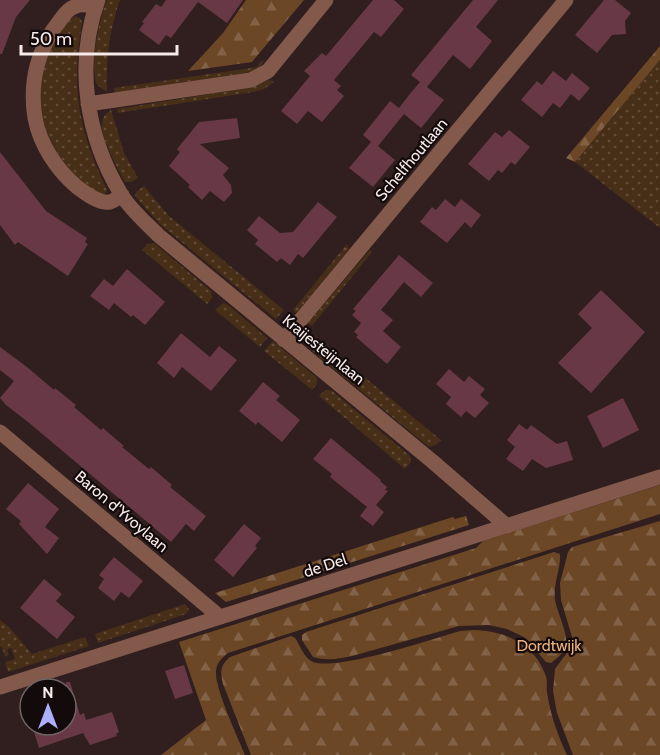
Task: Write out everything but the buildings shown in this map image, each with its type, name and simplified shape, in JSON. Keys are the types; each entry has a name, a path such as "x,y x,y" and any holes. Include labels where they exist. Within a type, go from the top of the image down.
{"street":[{"path":"88,104 250,80 268,71 326,0"},
{"name":"Schelfhoutlaan","path":"284,340 566,0"},
{"name":"Kraijesteijnlaan","path":"122,195 109,202 98,200 67,178 53,160 42,140 36,120 33,85 43,47 54,28 75,6 97,3 86,59 88,104 100,151 122,195 158,235 432,460 507,526"},
{"name":"Baron d'Yvoylaan","path":"0,432 220,617"},
{"name":"de Del","path":"0,687 660,477"}],"shaded area":[{"path":"107,0 120,0 109,46 107,92 97,85 94,66 98,30"},
{"path":"75,16 82,22 77,68 79,108 89,147 107,190 105,194 88,188 63,160 45,128 41,110 41,75 46,57 61,30"},
{"path":"660,60 660,228 575,162"},
{"path":"261,61 264,61 260,67 252,72 115,93 114,88 257,67"},
{"path":"269,80 274,82 264,89 253,92 118,113 117,109 253,87"},
{"path":"111,110 124,153 138,178 131,182 125,182 103,135 103,120"},
{"path":"144,186 169,216 284,310 276,319 161,225 135,196 137,191"},
{"path":"154,243 211,291 212,298 207,304 142,250 147,244"},
{"path":"347,244 349,249 296,313 293,310"},
{"path":"370,250 372,252 312,326 308,323"},
{"path":"223,303 267,338 260,347 215,310"},
{"path":"313,335 441,440 429,447 310,349"},
{"path":"273,341 317,378 317,384 312,390 264,351"},
{"path":"325,390 331,390 410,456 411,462 405,469 319,396"},
{"path":"185,604 189,609 186,614 98,643 95,634"},
{"path":"0,620 32,654 85,637 89,646 8,672 5,662 15,659 11,648 7,650 9,655 5,657 0,647"}],"green space":[{"path":"246,0 304,0 252,62 188,71 223,33"},
{"path":"660,46 660,60 575,162 566,158"},
{"path":"660,485 660,514 228,653 217,665 216,679 227,713 245,755 161,755 206,720 179,642 476,548 483,541"},
{"path":"466,516 469,525 226,602 215,593 453,517 455,519"},
{"path":"660,521 660,755 573,755 557,713 553,691 555,669 572,646 572,637 561,600 560,583 568,552 572,547"},
{"name":"Dordtwijk","path":"554,552 560,554 555,600 566,646 560,656 551,663 546,662 524,637 507,629 489,625 459,626 352,656 332,659 313,657 302,640 302,635 306,632"},
{"path":"460,631 496,633 517,641 526,647 540,663 546,676 552,717 567,755 251,755 223,684 221,672 224,663 230,657 291,636 295,638 308,659 323,663 360,659"}]}
